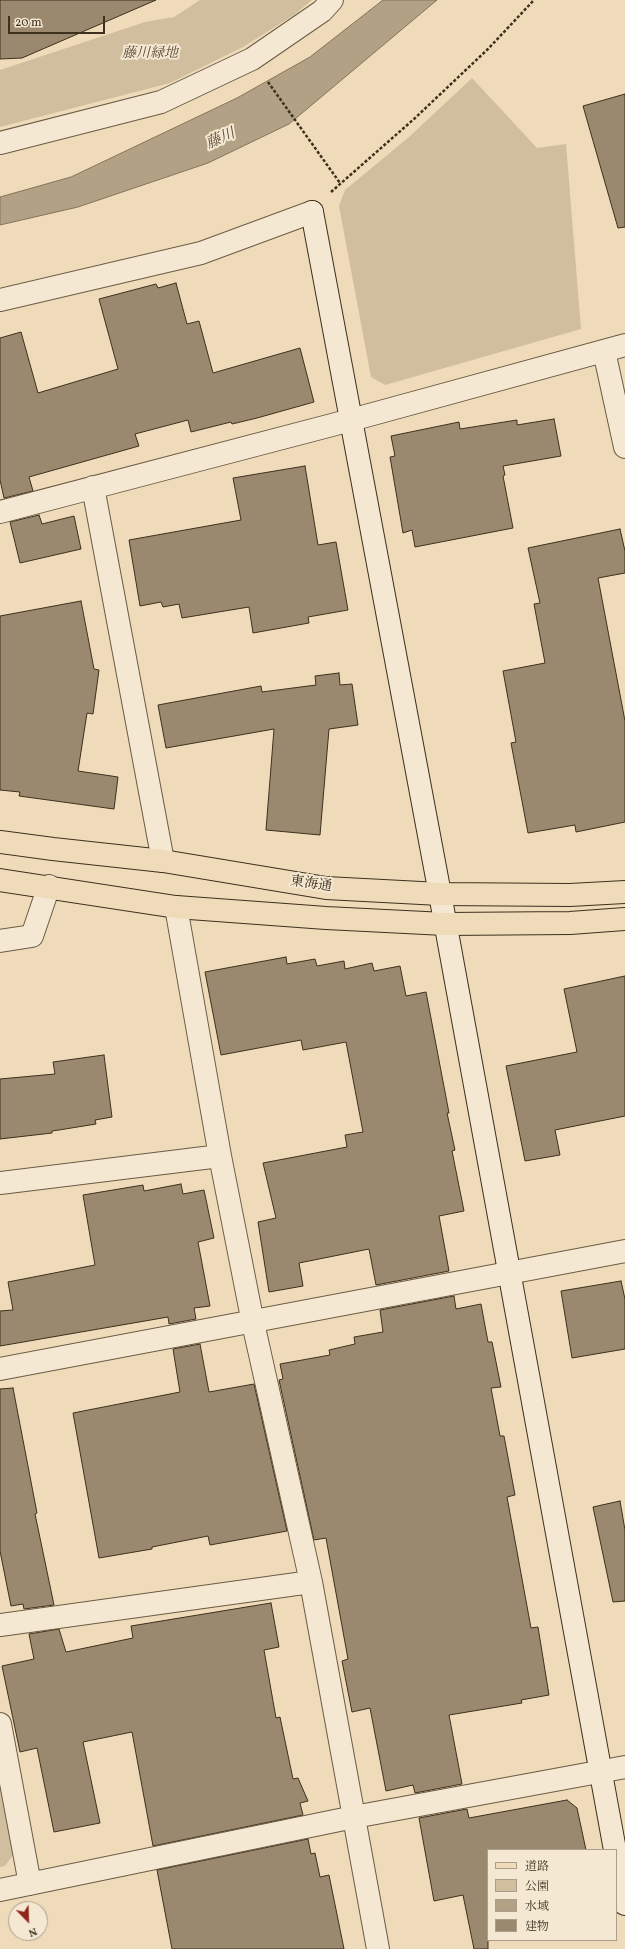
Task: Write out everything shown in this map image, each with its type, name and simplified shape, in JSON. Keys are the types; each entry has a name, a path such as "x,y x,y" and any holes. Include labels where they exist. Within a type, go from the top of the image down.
{"main road":[{"name":"東海通","path":"0,842 163,861 326,888 440,894 570,895 625,892"},
{"path":"0,880 49,886 176,907 326,918 445,924 570,923 625,919"}],"street":[{"path":"0,143 161,102 252,59 322,11 332,0"},
{"path":"0,300 201,253 312,212 440,894 615,1849"},
{"path":"0,512 351,420 625,345"},
{"path":"604,351 625,447"},
{"path":"93,487 163,861"},
{"path":"0,941 32,936 49,886"},
{"path":"176,907 220,1156 253,1323 311,1582 378,1949"},
{"path":"0,1182 220,1156"},
{"path":"0,1369 253,1323 625,1251"},
{"path":"0,1625 311,1582"},
{"path":"0,1724 30,1884"},
{"path":"0,1890 354,1817 625,1767"},
{"path":"617,1860 625,1904"}],"path":[{"path":"312,212 340,183 414,119 488,49 534,0"},
{"path":"252,59 340,183"}],"green space":[{"name":"藤川緑地","path":"200,0 312,0 294,15 243,47 170,83 0,127 0,70 145,22 174,17"},
{"path":"472,78 537,148 566,144 581,329 385,385 371,377 339,206 345,190 409,137"},
{"path":"0,1778 16,1851 5,1866 0,1867"}],"water":[{"name":"藤川","path":"383,0 437,0 289,124 208,163 78,207 0,225 0,197 71,177 237,98 310,57"}],"building":[{"path":"0,0 156,0 22,58 0,59"},
{"path":"625,94 625,227 618,228 583,106"},
{"path":"176,283 187,324 199,321 213,373 300,348 314,402 257,418 232,424 231,422 191,432 188,420 135,434 139,446 29,477 33,491 4,498 0,480 0,338 21,332 38,393 118,369 99,299 156,284 158,288"},
{"path":"554,419 561,456 503,466 505,475 503,476 513,528 415,547 412,530 403,533 390,457 395,456 391,436 459,422 460,429 517,420 517,425"},
{"path":"305,466 318,545 336,542 348,610 308,617 309,623 253,633 249,607 182,618 179,604 163,607 161,602 140,606 129,540 241,520 233,478"},
{"path":"39,515 42,524 74,516 81,549 20,563 10,522"},
{"path":"620,529 625,551 625,573 598,578 625,721 625,822 576,832 575,825 528,833 511,743 516,742 503,671 545,663 534,604 540,603 528,548"},
{"path":"81,601 94,669 99,670 93,714 87,713 78,771 118,777 114,809 19,796 20,792 0,790 0,616"},
{"path":"339,673 340,685 352,684 358,725 329,729 320,835 266,830 274,729 166,748 158,705 261,686 262,692 316,685 315,676"},
{"path":"286,957 287,964 315,959 317,966 344,961 345,969 372,963 374,971 400,966 406,996 426,992 449,1113 447,1113 455,1150 452,1151 464,1211 439,1216 449,1271 376,1285 369,1249 299,1263 303,1286 269,1292 258,1222 276,1218 263,1163 347,1147 345,1135 363,1132 346,1042 303,1050 301,1040 221,1055 205,972"},
{"path":"625,976 625,1116 555,1130 560,1155 525,1161 506,1066 577,1052 564,989"},
{"path":"104,1055 112,1117 95,1120 96,1124 52,1131 52,1133 0,1139 0,1079 55,1074 53,1062"},
{"path":"181,1184 183,1194 204,1190 214,1238 198,1242 210,1306 194,1308 196,1319 169,1324 168,1317 0,1346 0,1311 13,1310 8,1282 95,1265 83,1195 143,1185 144,1191"},
{"path":"621,1281 625,1299 625,1349 572,1358 561,1291"},
{"path":"454,1296 456,1309 481,1304 488,1342 492,1342 501,1387 491,1388 500,1436 504,1436 515,1495 507,1497 531,1628 538,1627 549,1695 521,1700 522,1703 449,1715 462,1784 415,1793 413,1785 386,1791 370,1708 352,1712 342,1661 348,1659 326,1538 314,1540 279,1380 283,1379 280,1364 330,1355 329,1350 355,1344 354,1337 383,1332 380,1310"},
{"path":"200,1344 209,1392 254,1384 287,1531 210,1545 208,1536 152,1547 152,1549 99,1558 73,1413 180,1392 173,1349"},
{"path":"13,1388 37,1513 35,1514 54,1605 24,1609 23,1604 11,1606 0,1551 0,1389"},
{"path":"620,1501 625,1530 625,1601 613,1602 593,1507"},
{"path":"271,1603 279,1647 264,1650 276,1718 280,1717 293,1779 298,1778 308,1801 300,1803 303,1815 153,1846 132,1732 83,1742 100,1823 54,1832 37,1748 20,1752 2,1666 34,1659 29,1634 59,1629 66,1652 133,1638 131,1626"},
{"path":"567,1800 577,1808 586,1849 487,1849 488,1949 474,1949 463,1895 434,1901 419,1818 467,1809 469,1818"},
{"path":"308,1839 311,1854 315,1853 320,1877 329,1875 344,1949 172,1949 157,1870"}]}
